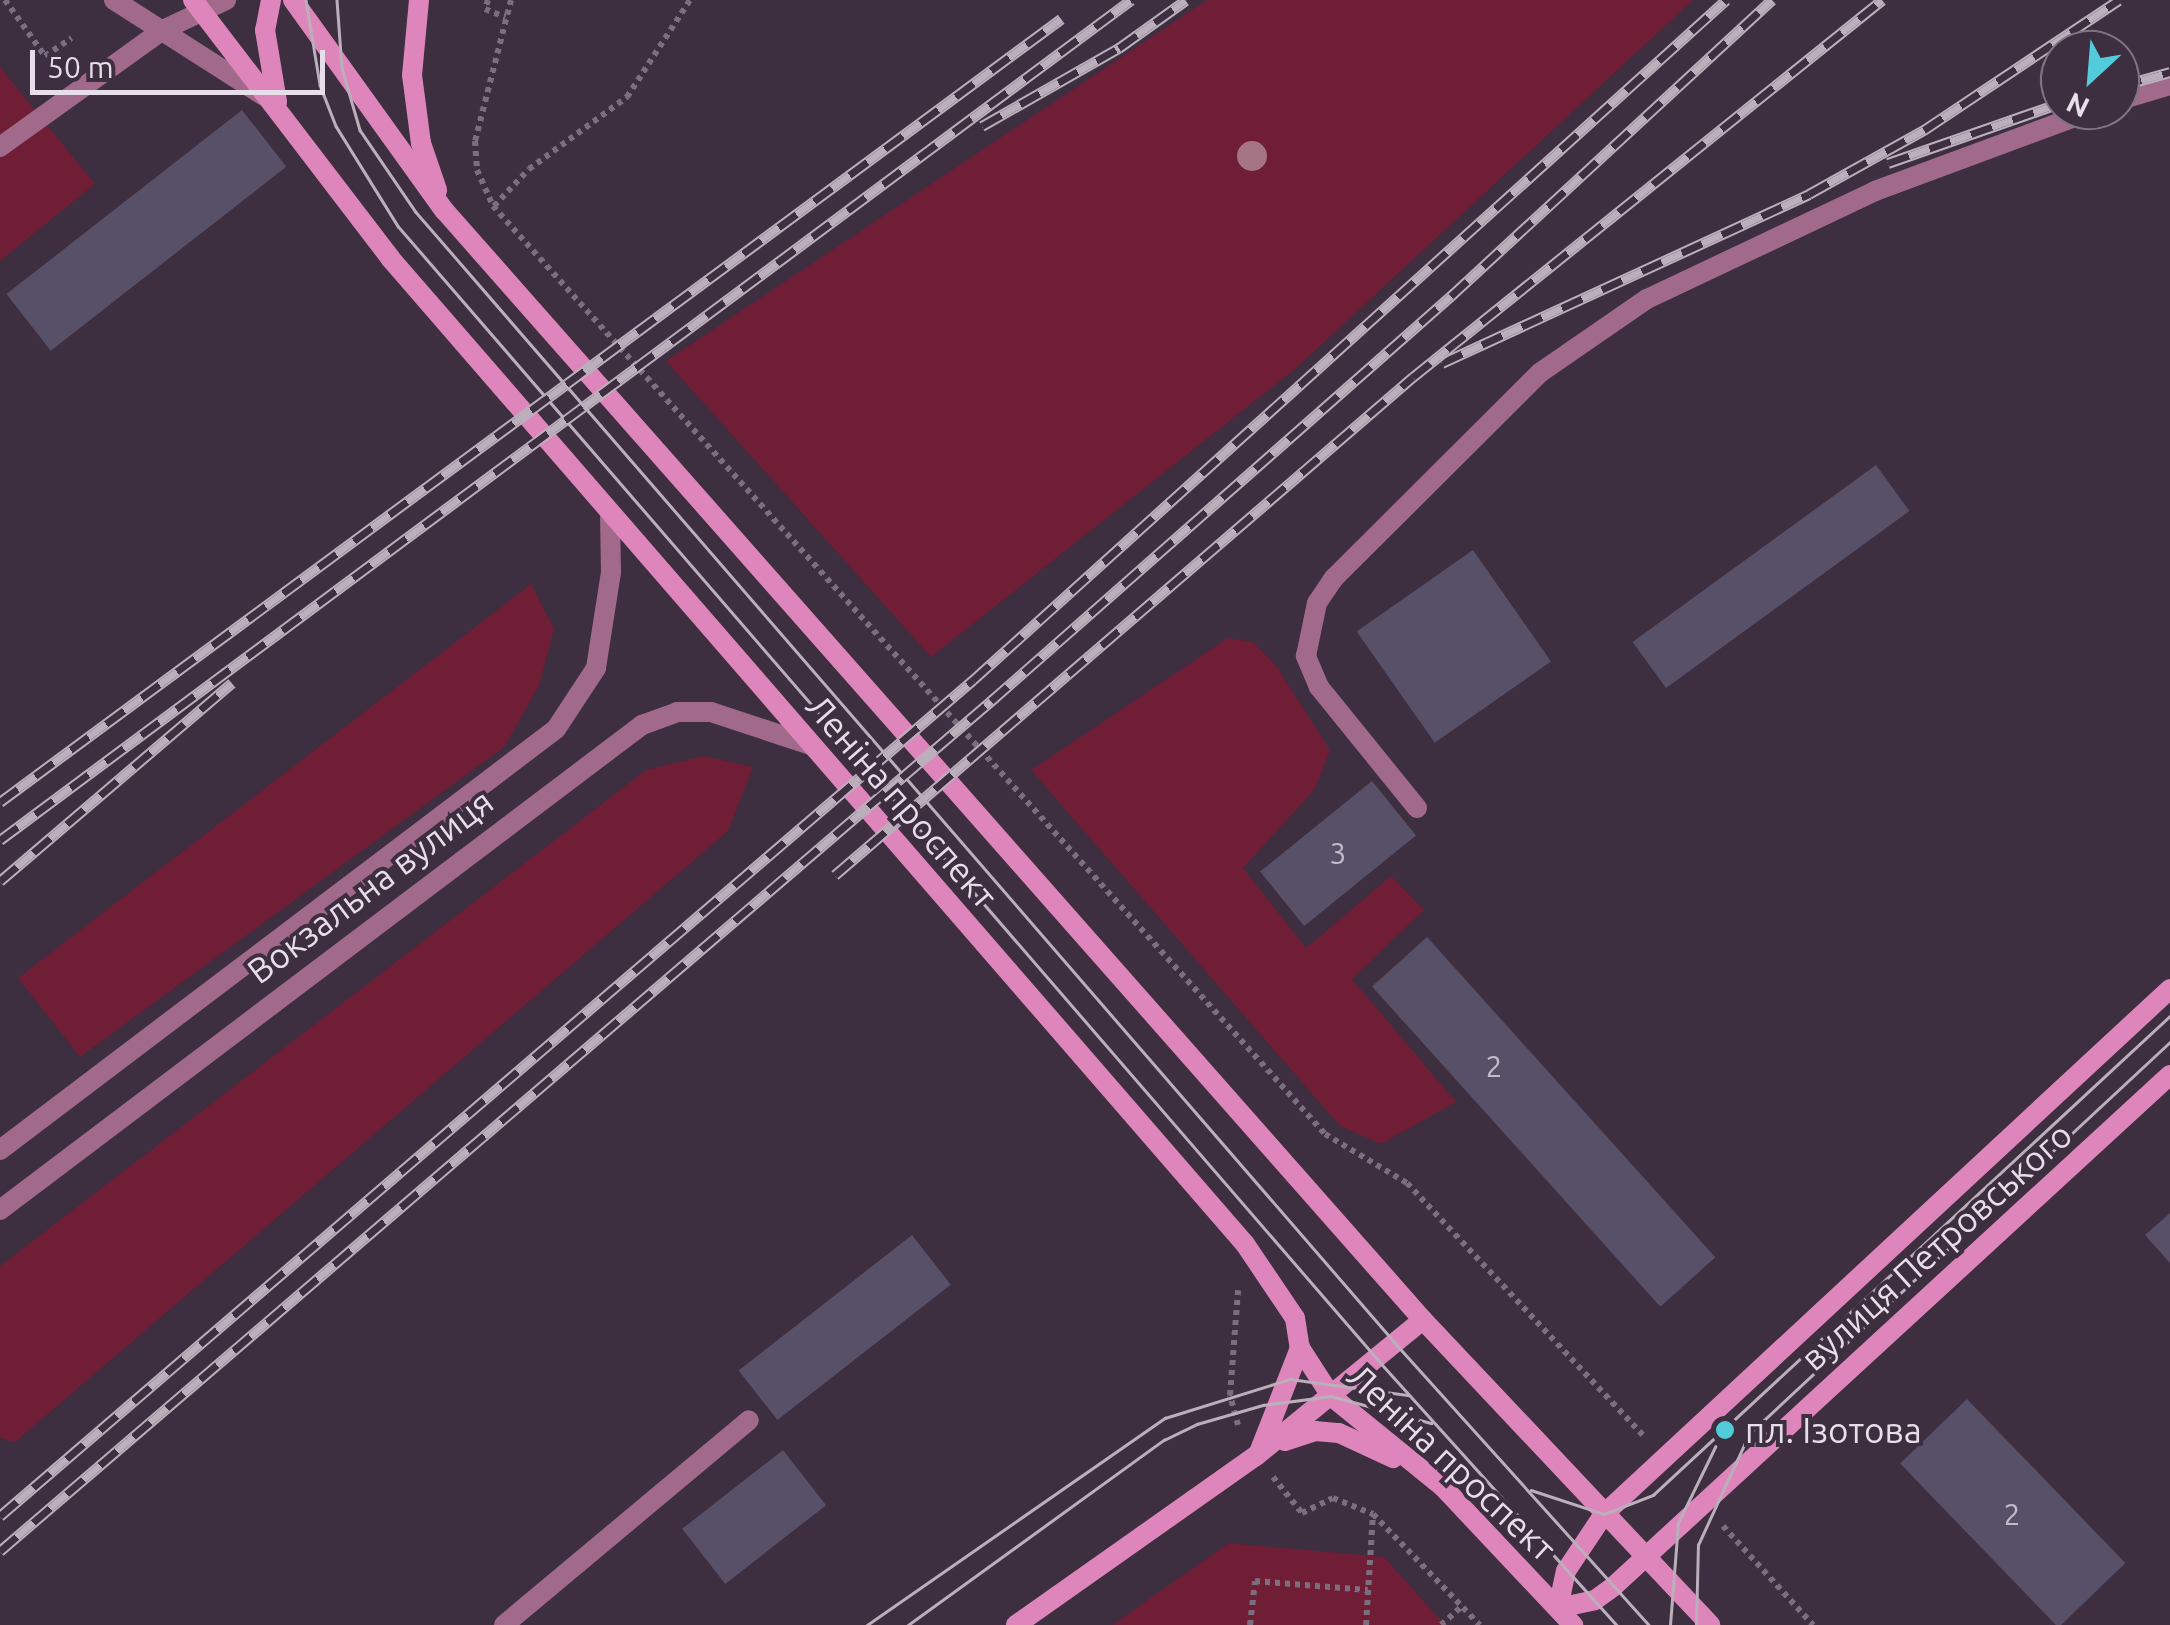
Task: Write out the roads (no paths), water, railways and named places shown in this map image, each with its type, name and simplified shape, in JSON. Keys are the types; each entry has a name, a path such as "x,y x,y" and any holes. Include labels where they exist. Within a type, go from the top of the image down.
{"main road":[{"path":"271,0 265,30 278,104"},
{"name":"Леніна проспект","path":"292,0 444,210 1424,1320 1710,1625"},
{"name":"Леніна проспект","path":"419,0 412,75 420,143 444,210"},
{"name":"Леніна проспект","path":"197,6 278,104 390,258 610,517 1244,1244 1294,1318 1300,1348 1332,1396 1443,1488 1573,1625"},
{"name":"вулиця Петровського","path":"2170,988 1604,1514 1566,1570 1558,1608 1595,1600 1702,1500 1943,1288 2170,1074"},
{"path":"1016,1625 1256,1456 1424,1320"},
{"path":"1256,1456 1300,1348"},
{"path":"1256,1456 1295,1436 1339,1433 1443,1488"}],"street":[{"path":"114,0 278,104"},
{"path":"0,147 197,6 226,0"},
{"path":"2140,94 2170,85"},
{"path":"1417,808 1319,687 1306,656 1317,603 1334,578 1541,372 1647,299 1875,191 2040,130"},
{"name":"Вокзальна вулиця","path":"0,1150 556,729 596,668 612,572 610,517"},
{"name":"Вокзальна вулиця","path":"0,1210 642,725 677,712 711,712 811,745"},
{"path":"504,1625 749,1420"}],"tram line":[{"path":"306,0 320,85 336,126 398,226 1379,1361 1617,1625"},
{"path":"337,0 342,68 360,130 416,212 1397,1345 1649,1625"},
{"path":"1531,1490 1604,1514 1653,1495 2170,1016"},
{"path":"1696,1625 1698,1545 1749,1434 2170,1042"},
{"path":"867,1625 1165,1418 1290,1379 1409,1395"},
{"path":"908,1625 1164,1440 1197,1424 1263,1405 1331,1396 1431,1423"},
{"path":"1670,1625 1678,1523 1715,1447"}],"railway":[{"path":"0,840 1131,0"},
{"path":"982,126 1119,48 1186,0"},
{"path":"0,1516 973,680 1726,0"},
{"path":"0,1551 991,701 1451,296 1772,0"},
{"path":"835,875 1413,377 1882,0"},
{"path":"1442,363 1809,194 1924,130 2119,0"},
{"path":"0,802 1061,19"},
{"path":"2140,80 2170,72"},
{"path":"1888,163 2040,110"},
{"path":"0,881 232,683"}],"place":[{"name":"пл. Ізотова","path":"1725,1430"}]}
